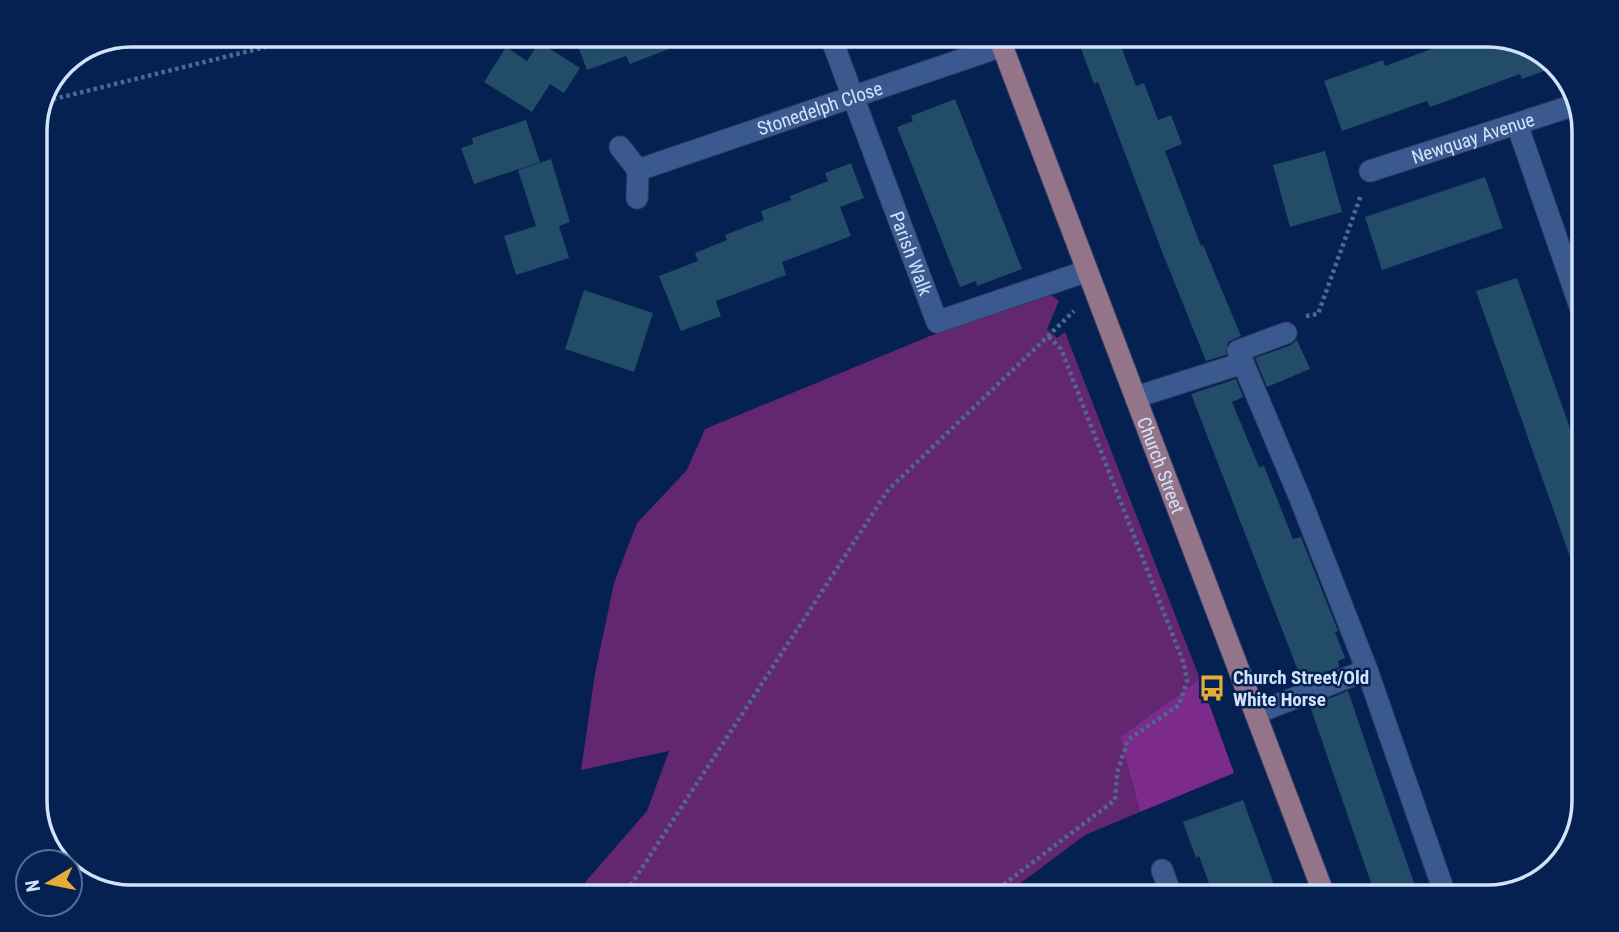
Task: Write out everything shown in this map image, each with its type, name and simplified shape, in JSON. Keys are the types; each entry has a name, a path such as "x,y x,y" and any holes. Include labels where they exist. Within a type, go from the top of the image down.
{"main road":[{"name":"Church Street","path":"1002,47 1320,885"}],"street":[{"name":"Parish Walk","path":"834,47 937,322 1087,271"},
{"name":"Stonedelph Close","path":"638,170 853,97 984,47"},
{"name":"Newquay Avenue","path":"1370,171 1568,107"},
{"path":"1517,124 1572,282"},
{"path":"620,147 638,170 637,198"},
{"path":"1292,325 1238,351 1300,498 1367,670 1442,885"},
{"path":"1136,397 1243,363"},
{"path":"1256,713 1367,670"},
{"path":"1162,870 1168,885"}],"path":[{"path":"54,99 265,47"},
{"path":"1292,325 1318,314 1370,171"},
{"path":"631,885 888,490 1048,336 1061,349 1184,664 1187,681 1179,705 1128,740 1117,773 1115,800 1003,885"}],"shaded area":[{"path":"1048,293 1059,301 1047,329 1057,338 1065,332 1200,679 1120,737 1140,812 1085,835 1018,885 585,885 647,811 669,751 581,770 595,674 614,583 637,523 687,470 705,429 930,336"},
{"path":"1200,679 1234,773 1140,812 1120,737"}],"building":[{"path":"506,47 527,61 536,47 547,47 580,68 564,93 550,84 532,112 484,82"},
{"path":"578,47 674,47 630,64 626,56 587,70"},
{"path":"1080,47 1121,47 1136,86 1144,83 1158,120 1171,115 1182,144 1165,151 1201,246 1203,245 1241,336 1228,342 1226,355 1206,361 1098,82 1094,84"},
{"path":"1437,47 1488,47 1510,50 1530,58 1545,71 1522,79 1520,74 1430,107 1427,101 1342,131 1324,81 1383,60 1385,66"},
{"path":"955,99 1022,269 977,286 976,281 960,287 897,127 913,121 911,116"},
{"path":"526,120 540,162 474,184 461,148 473,144 472,138"},
{"path":"1325,151 1342,212 1290,227 1273,165"},
{"path":"551,159 570,222 559,226 569,258 516,275 504,236 536,226 518,170"},
{"path":"851,163 864,198 840,207 851,236 782,262 786,275 716,301 721,316 681,331 659,276 698,261 695,253 727,240 725,235 764,220 761,211 791,200 790,196 828,181 825,173"},
{"path":"1485,177 1503,228 1382,270 1365,217"},
{"path":"1517,278 1572,434 1572,562 1476,291"},
{"path":"584,290 653,313 634,372 565,349"},
{"path":"1297,340 1310,369 1267,387 1255,358 1291,345"},
{"path":"1236,379 1243,397 1232,402 1259,467 1264,466 1293,539 1301,537 1338,631 1335,632 1345,658 1338,661 1339,667 1302,681 1191,394"},
{"path":"1348,691 1415,885 1372,885 1310,706"},
{"path":"1243,800 1274,885 1210,885 1183,822"}],"place":[{"name":"Church Street/Old White Horse","path":"1212,688"}]}
